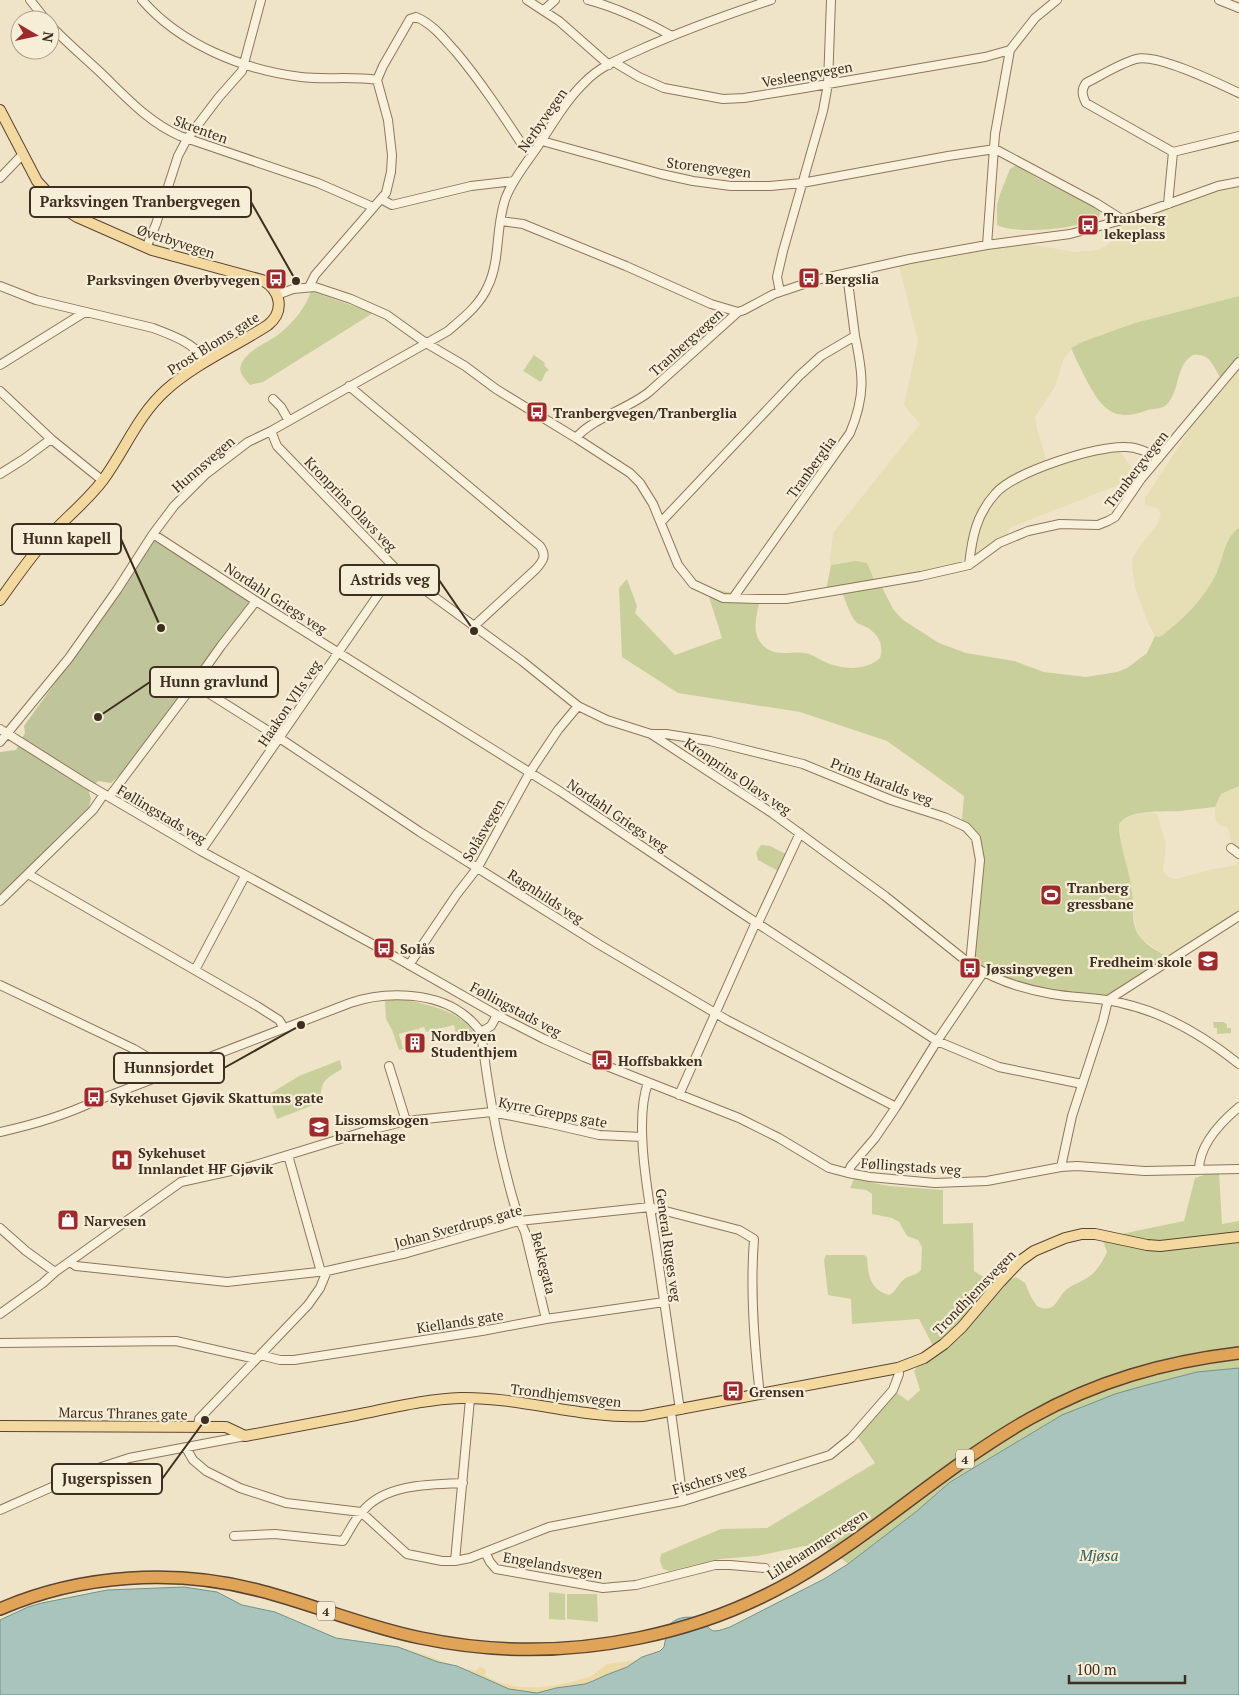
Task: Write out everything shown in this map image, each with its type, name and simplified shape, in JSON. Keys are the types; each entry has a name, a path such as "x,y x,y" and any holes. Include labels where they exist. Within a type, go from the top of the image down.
{"highway":[{"name":"Lillehammervegen","path":"0,1609 33,1597 80,1585 133,1578 176,1578 243,1586 388,1630 426,1639 480,1647 529,1649 591,1646 655,1634 714,1617 794,1580 963,1461 1028,1420 1064,1401 1110,1381 1158,1366 1239,1353"}],"main road":[{"name":"Øverbyvegen","path":"0,110 37,181 58,204 78,217 146,248 262,280 269,284 277,295"},
{"name":"Prost Bloms gate","path":"0,600 44,541 86,501 103,481 138,423 153,403 177,380 272,322 278,311 277,295"},
{"name":"Trondhjemsvegen","path":"244,1436 415,1403 470,1398 520,1403 615,1417 642,1416 760,1396 898,1368 924,1358 944,1344 962,1327 1020,1261 1034,1251 1065,1238 1082,1234 1095,1234 1160,1246 1239,1237"},
{"name":"Marcus Thranes gate","path":"0,1426 226,1428 244,1436"}],"street":[{"path":"30,0 38,10"},
{"path":"142,0 162,21 186,38 244,64 276,73 302,77 366,78 377,80"},
{"path":"146,248 156,224 178,156 187,138 219,96 242,71 261,0"},
{"name":"Vesleengvegen","path":"527,0 559,21 611,63 664,88 723,99 744,98 828,84 985,57 1010,50"},
{"path":"544,10 555,0"},
{"path":"588,0 608,5 645,21 672,36"},
{"name":"Nerbyvegen","path":"426,343 448,331 482,298 494,270 506,197 514,181 557,117 585,81 611,63 672,36 772,0"},
{"path":"780,292 777,278 782,256 823,111 828,84 832,0"},
{"path":"987,246 995,134 1010,50 1035,18 1057,0"},
{"path":"1219,0 1239,8"},
{"path":"309,287 315,275 386,194 391,172 392,155 388,120 377,80 410,19 416,17 430,25 472,71 519,146 534,153"},
{"name":"Skrenten","path":"60,34 150,119 164,129 318,183 373,207"},
{"path":"1239,93 1211,80 1163,62 1146,58 1136,59 1086,83 1082,96 1086,103 1173,152 1239,136"},
{"name":"Storengvegen","path":"542,141 661,174 731,186 802,184 940,157 995,149"},
{"path":"995,149 1096,203 1123,220"},
{"path":"1168,204 1173,152"},
{"path":"0,178 23,154"},
{"path":"381,199 392,205 471,186 514,181"},
{"name":"Tranbergvegen","path":"576,438 583,429 637,402 738,312 780,292 816,280 884,264 1070,234 1123,220 1218,186 1239,182"},
{"path":"501,221 523,224 712,304 738,312"},
{"name":"Tranberglia","path":"733,598 850,433 858,415 862,389 860,362 854,336 847,274"},
{"path":"0,286 36,300 144,325 170,334 198,350 206,361"},
{"path":"277,295 293,289 320,288 387,314 426,343 465,366 496,389 630,473 640,483 662,521 678,565 693,584 723,598 786,599 921,576 969,565 973,533 981,516 995,493 1016,478 1058,460 1094,451 1126,446 1159,458"},
{"path":"0,365 68,325 85,312"},
{"path":"662,521 799,376 821,356 854,336"},
{"name":"Hunnsvegen","path":"0,742 3,731 69,658 118,590 153,534 174,506 206,474 248,442 271,431 426,343"},
{"name":"Tranbergvegen","path":"969,565 998,544 1028,531 1060,524 1098,525 1116,517 1141,479 1239,362"},
{"path":"349,386 540,546 544,552 543,560 536,569 473,627"},
{"path":"0,392 51,439 103,481"},
{"path":"273,398 281,407 288,421"},
{"name":"Kronprins Olavs veg","path":"271,431 277,446 396,569 522,661 578,706 607,720 651,734 726,782 800,833 824,853 885,896 983,973 1002,981 1052,994 1108,1000 1152,1012 1196,1034 1219,1048 1239,1064"},
{"path":"0,474 51,439"},
{"name":"Nordahl Griegs veg","path":"153,534 256,601 530,772 937,1041 999,1067 1082,1084"},
{"name":"Haakon VIIs veg","path":"201,851 396,569"},
{"path":"0,902 106,795 194,684 256,601"},
{"name":"Ragnhilds veg","path":"194,684 600,946 716,1014 896,1107"},
{"name":"Solåsvegen","path":"409,966 457,894 478,867 530,772 558,730 578,706"},
{"name":"Føllingstads veg","path":"3,731 201,851 497,1015 584,1057 746,1122 779,1138 822,1164 848,1173 894,1180 957,1183 1076,1166 1121,1170 1239,1169"},
{"name":"Prins Haralds veg","path":"651,734 666,734 710,741 803,764 891,800 944,817 966,827 976,838 980,860 970,964"},
{"path":"679,1095 800,833"},
{"path":"1231,848 1239,854"},
{"path":"28,874 279,1020 284,1028"},
{"path":"195,970 245,876"},
{"path":"1061,1167 1072,1116 1108,1000 1239,916"},
{"path":"848,1173 850,1166 875,1138 896,1107 937,1041 983,973"},
{"path":"0,985 134,1049 166,1068 168,1073"},
{"path":"0,1132 47,1120 362,999 402,994 444,1004 468,1017 481,1032 491,1026 497,1015"},
{"name":"Bekkegata","path":"481,1032 497,1140 519,1220 525,1232 546,1319"},
{"path":"389,1066 406,1121"},
{"name":"General Ruges veg","path":"648,1083 645,1094 642,1137 664,1302 676,1411 683,1501"},
{"path":"1199,1170 1199,1162 1205,1146 1217,1129 1239,1107"},
{"name":"Kyrre Grepps gate","path":"0,1314 180,1182 242,1169 366,1131 406,1121 492,1112 599,1135 642,1137"},
{"path":"198,1428 199,1419 308,1305 320,1288 324,1272 288,1154"},
{"name":"Johan Sverdrups gate","path":"70,1262 76,1266 227,1282 324,1272 407,1253 519,1220 650,1207 738,1230 754,1239 752,1260 753,1305 760,1396"},
{"path":"0,1228 26,1251 55,1272"},
{"name":"Kiellands gate","path":"0,1343 176,1341 258,1357 294,1360 664,1302"},
{"name":"Fischers veg","path":"485,1552 549,1527 683,1501 830,1455 851,1438 893,1390 899,1374 898,1368"},
{"path":"455,1561 470,1398"},
{"name":"Trondhjemsvegen","path":"0,1510 86,1472 129,1458 244,1436"},
{"path":"186,1448 193,1460 206,1471 254,1494 286,1504 361,1512"},
{"path":"234,1536 275,1534 343,1541 361,1512 375,1500 390,1493 419,1486 463,1482"},
{"name":"Engelandsvegen","path":"361,1512 407,1554 442,1561 455,1561 485,1552 496,1569 603,1588 636,1585 715,1565 730,1564 765,1568"}],"shaded area":[{"path":"1239,185 1239,296 1135,323 1074,346 1064,358 1055,387 1035,417 1049,469 1116,446 1139,477 1009,528 1008,535 967,563 879,581 874,579 869,567 844,562 831,565 833,533 920,424 904,405 918,341 899,266 1009,241 1076,252 1097,250 1112,241 1118,222"},
{"path":"1239,367 1239,528 1226,542 1219,568 1202,598 1186,616 1163,635 1155,636 1148,623 1135,587 1132,566 1133,557 1156,526 1161,515 1157,508 1145,505 1145,498 1194,423"},
{"path":"1239,786 1239,916 1174,958 1168,956 1141,938 1137,931 1119,823 1135,815 1150,812 1157,814 1166,844 1163,871 1168,877 1176,879 1236,865 1238,861 1232,850 1229,831 1227,827 1216,822 1215,807 1221,794"}],"green space":[{"path":"1016,165 1037,178 1096,207 1100,214 1098,218 1076,225 1048,229 1019,230 997,225 997,205 1000,194 1010,169"},
{"path":"311,291 373,313 263,382 250,385 240,371 244,360 252,351 289,325 302,309"},
{"path":"1239,296 1239,367 1222,380 1208,359 1204,356 1193,355 1184,364 1169,402 1161,408 1125,415 1110,411 1098,400 1093,392 1071,348 1082,342 1135,323"},
{"path":"534,355 545,363 544,365 549,370 541,382 523,371"},
{"path":"1239,528 1239,786 1221,794 1215,807 1138,814 1124,819 1119,824 1119,833 1131,884 1135,927 1141,938 1148,944 1161,953 1174,958 1115,997 1044,991 984,975 970,952 978,846 961,830 964,796 887,741 800,712 678,693 622,657 619,588 627,579 637,606 635,613 675,655 722,638 709,597 713,589 760,599 755,628 756,633 761,643 771,651 813,655 839,667 854,668 868,665 880,658 881,645 878,637 867,627 857,623 843,595 826,590 831,565 855,561 867,563 874,579 879,581 893,609 903,620 939,643 966,653 1014,661 1044,672 1086,677 1117,672 1127,668 1147,653 1155,636 1163,635 1198,601 1218,570 1229,538"},
{"path":"155,538 253,602 213,649 190,687 121,774 111,783 98,781 89,792 91,799 89,807 0,899 0,752 16,750 25,733 24,726 103,616"},
{"path":"761,845 770,846 786,854 778,871 758,860 756,853"},
{"path":"402,999 435,1007 456,1016 472,1030 477,1040 472,1042 468,1036 461,1033 456,1034 454,1025 426,1032 424,1027 419,1028 419,1030 399,1034 403,1049 399,1050 386,1019 385,1001"},
{"path":"1213,1022 1227,1024 1227,1028 1231,1028 1231,1033 1217,1034 1217,1028 1214,1028"},
{"path":"340,1060 342,1069 325,1081 321,1089 321,1102 277,1119 268,1095 299,1076"},
{"path":"1219,1172 1222,1224 1239,1221 1239,1368 1197,1372 1143,1386 1115,1394 1062,1415 950,1481 917,1511 848,1564 828,1548 804,1546 757,1556 720,1559 669,1571 663,1569 660,1561 661,1554 721,1529 767,1528 875,1463 857,1436 892,1389 908,1401 920,1390 914,1371 933,1346 919,1319 852,1324 851,1299 828,1295 824,1260 826,1255 864,1255 867,1257 869,1276 874,1286 889,1295 894,1292 905,1278 921,1270 922,1247 918,1240 907,1236 899,1222 892,1218 872,1214 872,1194 866,1190 850,1188 854,1179 889,1186 943,1190 943,1224 973,1223 974,1271 997,1285 1016,1277 1025,1283 1037,1306 1048,1308 1055,1304 1067,1289 1087,1278 1097,1269 1107,1252 1102,1238 1184,1221 1195,1178"},
{"path":"549,1592 565,1594 565,1620 549,1619"},
{"path":"567,1594 597,1594 598,1622 567,1619"}],"sand":[{"path":"396,1648 419,1653 470,1670 475,1671 479,1667 484,1668 486,1671 485,1675 496,1681 522,1687 563,1684 589,1677 608,1664 639,1660 616,1675 553,1695 509,1695"}],"water":[{"name":"Mjøsa","path":"1239,1368 1239,1695 0,1695 0,1620 28,1607 42,1603 107,1590 184,1587 217,1592 242,1605 275,1612 336,1638 398,1647 438,1662 457,1666 509,1689 537,1693 585,1684 627,1667 642,1657 660,1651 664,1647 668,1626 678,1619 686,1617 698,1618 711,1630 718,1631 730,1627 824,1579 848,1564 917,1511 950,1482 1062,1415 1115,1394 1143,1386 1197,1372"}],"place":[{"name":"Tranberg lekeplass","path":"1088,225"},
{"name":"Bergslia","path":"809,278"},
{"name":"Parksvingen Øverbyvegen","path":"276,279"},
{"name":"Parksvingen Tranbergvegen","path":"296,281"},
{"name":"Tranbergvegen/Tranberglia","path":"537,412"},
{"name":"Hunn kapell","path":"161,628"},
{"name":"Astrids veg","path":"474,631"},
{"name":"Hunn gravlund","path":"98,717"},
{"name":"Tranberg gressbane","path":"1051,895"},
{"name":"Solås","path":"384,948"},
{"name":"Fredheim skole","path":"1208,961"},
{"name":"Jøssingvegen","path":"970,968"},
{"name":"Hunnsjordet","path":"301,1025"},
{"name":"Nordbyen Studenthjem","path":"415,1043"},
{"name":"Hoffsbakken","path":"602,1060"},
{"name":"Sykehuset Gjøvik Skattums gate","path":"94,1097"},
{"name":"Lissomskogen barnehage","path":"319,1127"},
{"name":"Sykehuset Innlandet HF Gjøvik","path":"122,1160"},
{"name":"Narvesen","path":"68,1220"},
{"name":"Grensen","path":"733,1391"},
{"name":"Jugerspissen","path":"205,1420"}]}
